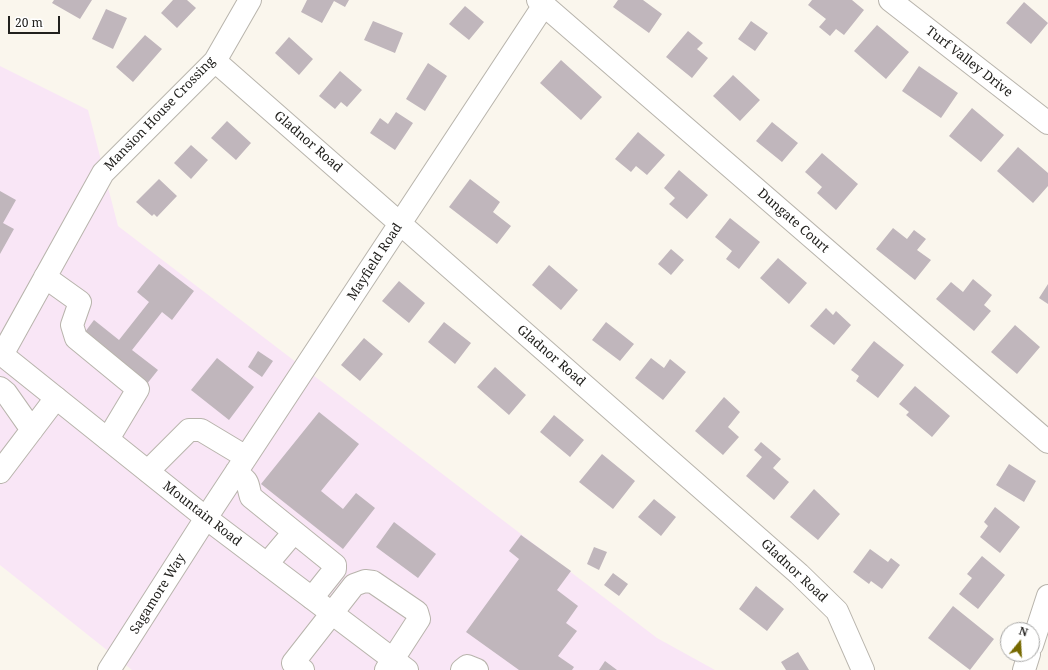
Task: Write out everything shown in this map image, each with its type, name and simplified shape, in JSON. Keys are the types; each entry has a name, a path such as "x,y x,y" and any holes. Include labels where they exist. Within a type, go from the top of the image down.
{"street":[{"name":"Mansion House Crossing","path":"1,354 103,173 215,61 250,0"},
{"name":"Turf Valley Drive","path":"890,0 1048,123"},
{"name":"Mayfield Road","path":"206,518 400,224 541,3"},
{"name":"Dungate Court","path":"541,3 1048,442"},
{"name":"Gladnor Road","path":"215,61 799,574 837,612 863,670"},
{"path":"45,277 80,302 72,324 76,338 138,389 108,439"},
{"name":"Mountain Road","path":"1,354 206,518 332,613 395,667"},
{"path":"0,388 6,393 32,430"},
{"path":"0,472 56,398"},
{"path":"148,471 189,430 201,430 241,464 250,486 251,497 333,563 335,569 354,585"},
{"name":"Sagamore Way","path":"109,670 206,518"},
{"path":"267,564 294,532"},
{"path":"312,598 335,569"},
{"path":"302,670 293,663 354,585 365,581 373,582 420,615 395,667"},
{"path":"1040,622 1048,596"},
{"path":"462,670 467,666 477,670"}],"shaded area":[{"path":"0,66 88,110 118,226 657,638 715,670 132,670 0,565"}],"building":[{"path":"54,0 92,0 80,19 52,3"},
{"path":"173,0 187,0 196,8 177,28 161,13"},
{"path":"307,0 349,0 345,7 334,1 322,23 301,12"},
{"path":"618,0 643,0 662,14 649,33 613,7"},
{"path":"812,0 852,0 864,10 844,35 836,29 830,36 819,27 826,19 808,5"},
{"path":"1024,2 1048,23 1031,44 1006,23"},
{"path":"465,6 484,22 469,40 449,24"},
{"path":"106,9 127,18 113,49 92,39"},
{"path":"373,21 403,33 395,53 364,40"},
{"path":"751,21 768,33 755,51 738,39"},
{"path":"877,25 909,52 886,79 854,51"},
{"path":"688,31 703,43 697,49 708,58 692,78 666,57"},
{"path":"145,35 162,49 133,82 116,67"},
{"path":"289,37 313,59 299,75 275,53"},
{"path":"561,60 602,97 581,120 540,83"},
{"path":"428,63 447,76 425,111 406,99"},
{"path":"919,66 958,93 941,118 902,91"},
{"path":"340,71 362,90 347,107 341,102 335,109 319,96"},
{"path":"733,75 760,100 740,121 713,96"},
{"path":"972,108 1004,135 981,162 949,136"},
{"path":"396,112 413,123 395,150 370,133 380,118 388,124"},
{"path":"227,121 251,143 236,160 211,138"},
{"path":"772,122 798,143 782,162 756,141"},
{"path":"638,132 665,155 647,175 636,166 631,172 615,159"},
{"path":"191,145 208,160 191,179 174,163"},
{"path":"1018,147 1048,173 1048,186 1033,203 997,171"},
{"path":"822,153 858,184 836,210 817,193 822,187 805,172"},
{"path":"679,170 708,195 687,219 669,204 675,198 664,188"},
{"path":"159,179 177,196 157,217 154,214 152,216 136,202"},
{"path":"470,179 500,202 493,212 511,226 497,244 449,207"},
{"path":"0,191 16,200 3,223 14,229 0,254"},
{"path":"730,218 760,242 739,269 726,259 732,251 715,237"},
{"path":"893,228 907,239 914,230 926,239 917,250 931,260 915,280 876,249"},
{"path":"671,249 684,260 671,275 658,264"},
{"path":"778,258 807,283 789,304 760,278"},
{"path":"159,264 194,291 172,320 162,312 132,350 158,370 146,385 82,336 94,320 119,340 149,302 137,292"},
{"path":"549,265 578,290 561,310 532,285"},
{"path":"973,279 992,295 984,305 991,311 974,331 936,299 951,282 963,292"},
{"path":"399,281 425,303 409,323 382,301"},
{"path":"1048,284 1048,304 1039,298"},
{"path":"826,308 833,315 836,311 851,325 834,345 810,326"},
{"path":"444,322 471,343 455,364 428,342"},
{"path":"606,322 634,344 620,361 592,340"},
{"path":"1015,325 1040,347 1017,374 991,352"},
{"path":"364,338 383,354 360,381 341,365"},
{"path":"874,341 904,365 878,398 856,381 859,376 851,370"},
{"path":"258,351 273,361 262,377 248,367"},
{"path":"217,358 254,387 229,420 191,390"},
{"path":"651,358 664,368 670,359 686,372 663,400 635,378"},
{"path":"495,367 526,395 509,415 477,387"},
{"path":"915,386 950,416 932,437 906,415 909,412 899,404"},
{"path":"724,397 740,412 728,427 739,437 723,455 695,431"},
{"path":"319,412 359,444 321,491 343,509 356,493 375,508 343,549 261,484"},
{"path":"554,415 584,440 570,457 540,432"},
{"path":"761,442 781,459 773,468 789,482 774,500 746,476 762,457 754,450"},
{"path":"602,454 635,481 613,509 579,482"},
{"path":"1009,464 1036,481 1024,502 996,485"},
{"path":"814,489 840,514 818,540 790,517"},
{"path":"654,499 676,517 661,536 638,517"},
{"path":"995,507 1020,527 1000,553 980,537 988,526 984,522"},
{"path":"394,522 436,554 418,578 376,547"},
{"path":"521,535 571,571 557,590 578,606 566,623 577,631 558,656 574,667 572,670 519,670 466,632 519,559 509,551"},
{"path":"594,547 607,552 599,570 587,564"},
{"path":"870,549 888,562 891,558 900,565 882,589 871,581 869,584 853,572"},
{"path":"982,556 1005,575 978,609 959,594 972,578 967,574"},
{"path":"613,573 628,584 619,596 604,585"},
{"path":"756,586 784,609 767,631 739,609"},
{"path":"953,606 994,639 970,670 928,638"},
{"path":"798,652 809,670 786,670 781,662"},
{"path":"605,661 617,670 599,670"}]}
